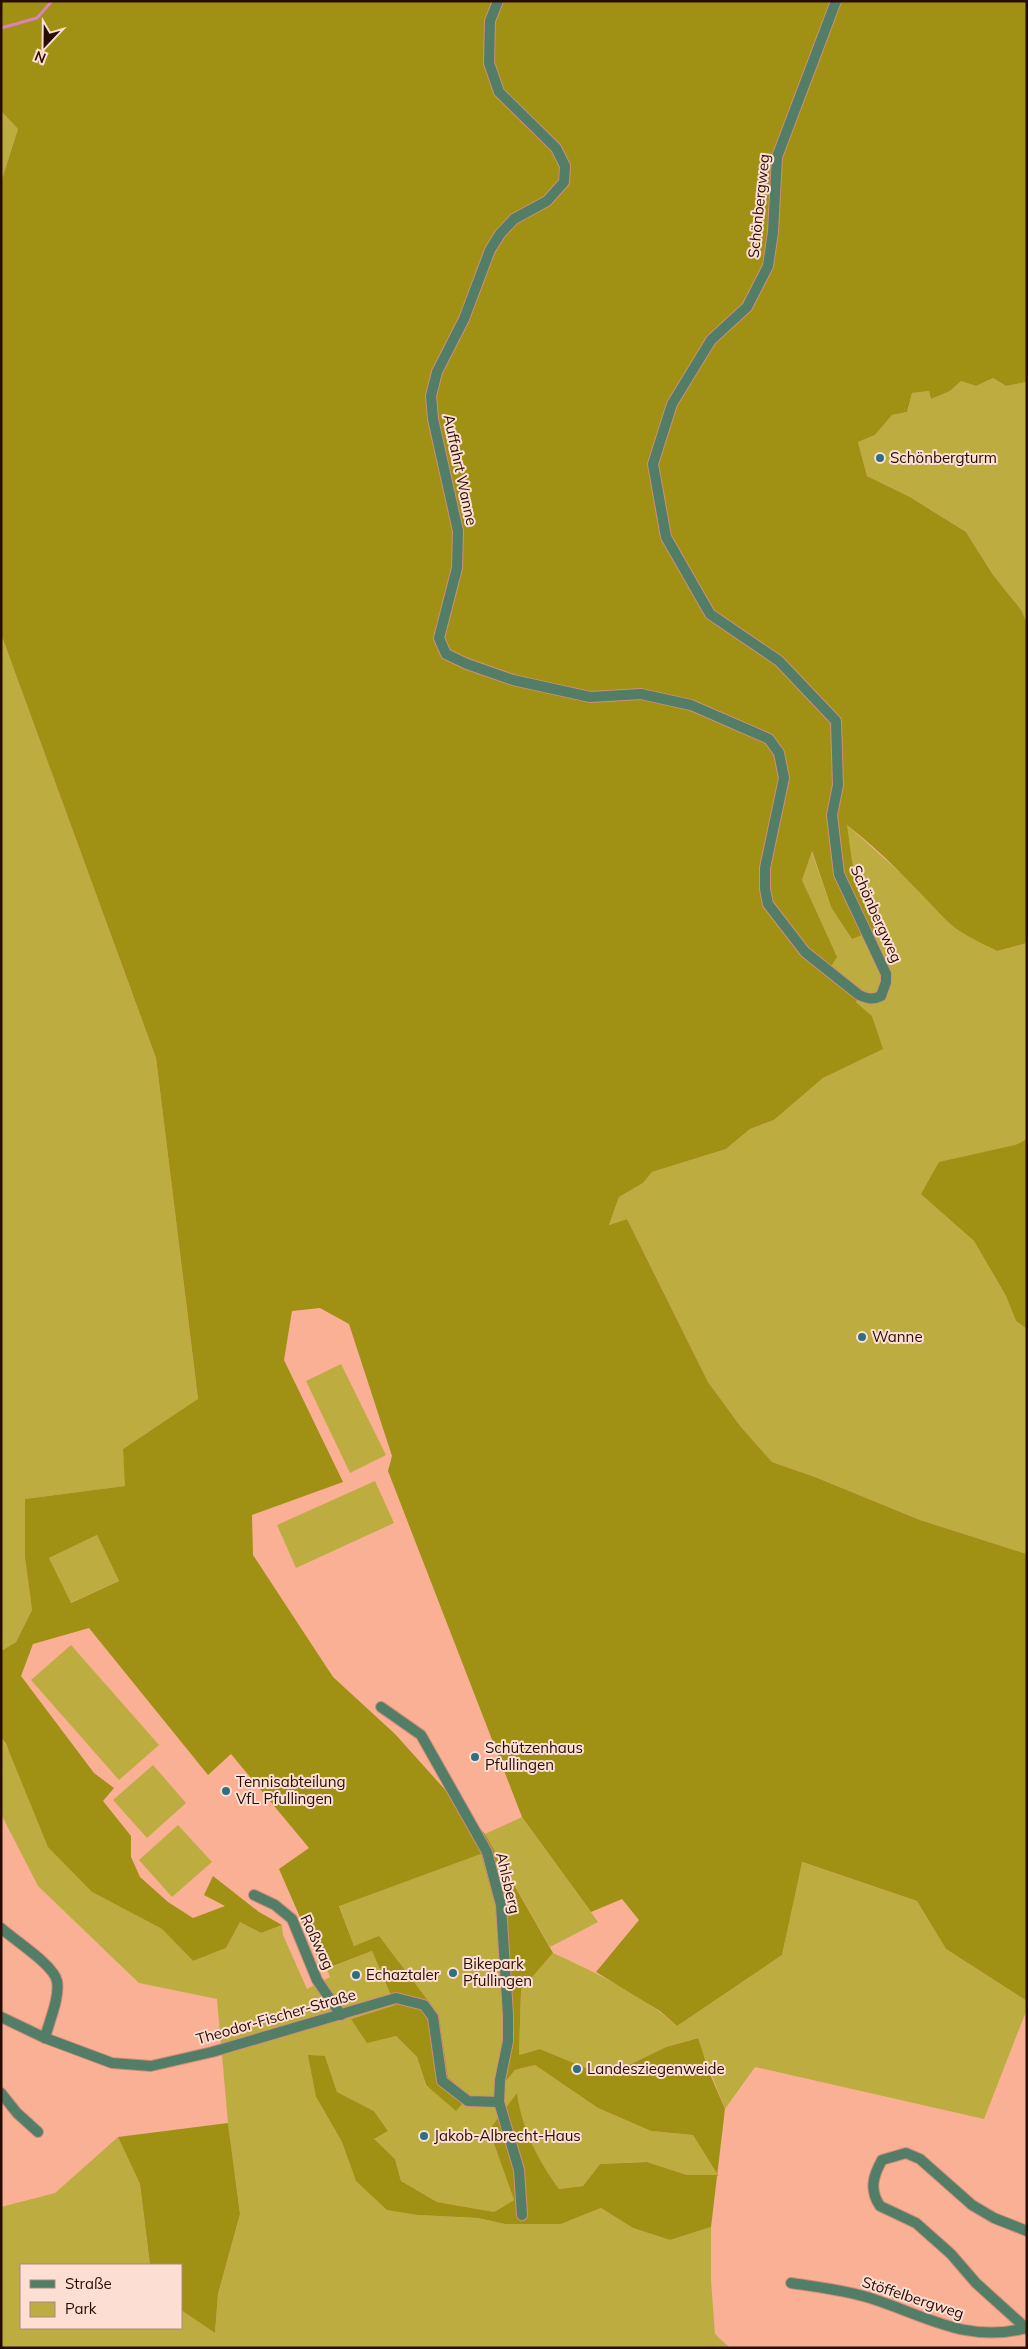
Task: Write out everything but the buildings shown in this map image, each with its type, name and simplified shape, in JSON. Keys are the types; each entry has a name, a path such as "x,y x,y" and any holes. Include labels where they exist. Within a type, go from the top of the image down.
{"street":[{"name":"Auffahrt Wanne","path":"498,1 490,21 489,63 499,92 556,148 565,166 564,182 547,201 514,219 500,234 490,250 464,319 435,380 431,396 433,419 458,531 458,568 439,638 446,654 467,664 514,680 590,697 641,694 691,705 769,739 779,753 784,778 766,868 764,889 768,904 805,952 859,995 869,999 881,996"},
{"name":"Schönbergweg","path":"836,1 777,157 773,232 768,266 747,306 711,340 672,404 653,464 666,537 710,614 779,661 836,721 838,785 832,815 839,874 886,974 886,982 881,996"},
{"name":"Ahlsberg","path":"381,1707 420,1735 487,1852 501,1905 508,2015 508,2041 500,2080 499,2102"},
{"name":"Roßwag","path":"254,1895 275,1906 292,1919 317,1980 341,2015"},
{"path":"1,1928 47,1966 57,1979 56,1994 45,2038"},
{"name":"Theodor-Fischer-Straße","path":"1,2018 45,2038 112,2064 151,2066 212,2052 396,1998 424,2005 433,2017 442,2081 468,2101 499,2102"},
{"path":"1,2093 17,2113 38,2132"},
{"path":"499,2102 519,2170 522,2215"},
{"path":"1026,2329 916,2223 880,2206 872,2184 875,2173 882,2160 906,2153 920,2159 972,2205 994,2218 1027,2231"},
{"name":"Stöffelbergweg","path":"791,2283 868,2297 949,2327 968,2331 1007,2333 1026,2329"}],"green space":[{"path":"1,111 18,129 1,182"},
{"path":"993,378 1006,386 1027,382 1027,624 1022,611 993,575 966,532 910,497 867,476 858,442 875,435 892,415 907,412 912,393 929,391 931,399 950,391 961,381 976,386"},
{"path":"1,634 156,1058 198,1400 123,1449 126,1486 25,1499 25,1558 32,1610 16,1642 1,1651"},
{"path":"846,824 925,895 945,919 997,951 1027,943 1027,1139 921,1193 974,1241 1006,1296 1016,1321 1027,1329 1027,1554 920,1520 815,1477 772,1462 741,1427 708,1382 627,1219 609,1225 619,1197 643,1183 652,1172 726,1149 750,1129 774,1120 823,1078 882,1049 872,1016 856,1002 830,968 836,957 802,880 811,850 831,907 879,927 859,890"},
{"path":"341,1364 386,1455 350,1473 306,1381"},
{"path":"375,1481 394,1523 296,1568 277,1525"},
{"path":"97,1535 119,1581 70,1603 49,1558"},
{"path":"71,1645 159,1745 119,1780 31,1680"},
{"path":"1,1737 92,1892 162,1929 193,1961 226,1948 240,1922 261,1933 282,1925 283,1935 307,1989 330,1977 327,1969 372,1951 395,2005 351,2019 396,2036 417,2057 426,2086 469,2096 448,2077 439,2015 379,1937 354,1946 339,1905 481,1854 495,1906 505,2040 495,2095 515,2070 535,2065 598,2108 651,2131 693,2135 719,2176 687,2175 647,2162 600,2164 583,2186 559,2189 544,2167 532,2144 519,2107 517,2094 489,2130 514,2200 494,2212 437,2202 401,2181 395,2159 373,2139 388,2131 374,2111 337,2092 325,2056 316,2097 342,2142 356,2180 418,2215 478,2218 505,2224 561,2224 601,2208 633,2228 670,2240 711,2227 711,2280 715,2334 730,2348 1,2348 1,2207 55,2193 118,2137 140,2184 150,2264 20,2264 20,2329 182,2329 182,2311 215,2333 218,2294 240,2214 228,2123 217,1999 139,1983 38,1886 1,1814"},
{"path":"153,1765 186,1803 147,1838 113,1800"},
{"path":"522,1817 598,1922 550,1947 485,1834"},
{"path":"178,1825 212,1862 172,1897 139,1860"},
{"path":"801,1862 917,1901 946,1949 1027,2001 1027,2009 984,2119 755,2067 725,2109 697,2038 666,2047 625,2067 598,2073 540,2049 519,2055 521,1990 553,1953 602,1976 634,1994 677,2026 782,1955"}],"shaded area":[{"path":"1,1 1027,1 1027,382 1006,386 993,378 976,386 961,381 950,391 931,399 929,391 912,393 907,412 892,415 875,435 858,442 867,476 910,497 966,532 993,575 1022,611 1027,624 1027,943 997,951 962,933 944,918 885,858 847,825 853,866 859,890 879,928 852,939 831,907 812,851 802,880 837,957 830,968 861,990 856,1002 872,1016 883,1049 823,1078 774,1120 750,1129 726,1149 652,1172 643,1183 619,1197 609,1225 627,1219 708,1382 741,1427 772,1462 815,1477 920,1520 1027,1554 1027,2001 946,1949 917,1901 802,1862 782,1955 677,2026 660,2011 596,1972 639,1920 622,1899 591,1912 522,1817 388,1471 392,1456 349,1324 320,1308 292,1311 284,1360 343,1482 252,1515 253,1555 333,1677 395,1734 485,1834 553,1953 521,1990 519,2055 540,2049 598,2073 625,2067 666,2047 698,2038 710,2074 725,2109 717,2174 693,2135 651,2131 598,2108 535,2065 515,2070 494,2096 505,2040 495,1906 481,1854 339,1906 354,1946 379,1936 439,2015 448,2077 469,2096 456,2111 426,2085 417,2057 396,2036 367,2043 351,2019 395,2005 372,1951 323,1970 279,1869 309,1848 231,1754 208,1775 89,1628 33,1644 21,1676 94,1773 114,1788 103,1801 131,1836 131,1857 140,1877 168,1902 193,1918 225,1906 204,1895 213,1876 259,1912 282,1925 261,1933 240,1922 226,1948 193,1961 162,1929 92,1892 48,1847 6,1744 1,1737 1,1651 16,1642 32,1610 25,1558 25,1499 125,1486 123,1449 198,1399 156,1058 1,634 1,182 18,129 1,111","holes":["97,1535 119,1581 71,1603 49,1558"]},
{"path":"1027,1139 1027,1329 1016,1321 1006,1296 974,1241 921,1194 939,1162 1015,1145"},
{"path":"308,2055 325,2056 337,2092 374,2111 388,2131 374,2139 395,2159 401,2181 437,2202 494,2212 514,2200 489,2130 517,2093 519,2106 532,2144 544,2167 559,2189 583,2186 600,2164 647,2162 687,2175 717,2175 711,2227 670,2240 633,2228 601,2208 561,2224 505,2224 478,2218 418,2215 387,2210 356,2181 342,2142 316,2097"},
{"path":"228,2123 240,2214 218,2294 215,2333 182,2311 182,2264 150,2264 140,2184 118,2137"}],"waterway":[{"path":"1,28 37,18 52,1"}],"place":[{"name":"Schönbergturm","path":"880,458"},
{"name":"Wanne","path":"862,1337"},
{"name":"Schützenhaus Pfullingen","path":"475,1757"},
{"name":"Tennisabteilung VfL Pfullingen","path":"226,1791"},
{"name":"Bikepark Pfullingen","path":"453,1973"},
{"name":"Echaztaler","path":"356,1975"},
{"name":"Landesziegenweide","path":"577,2069"},
{"name":"Jakob-Albrecht-Haus","path":"424,2136"}]}
